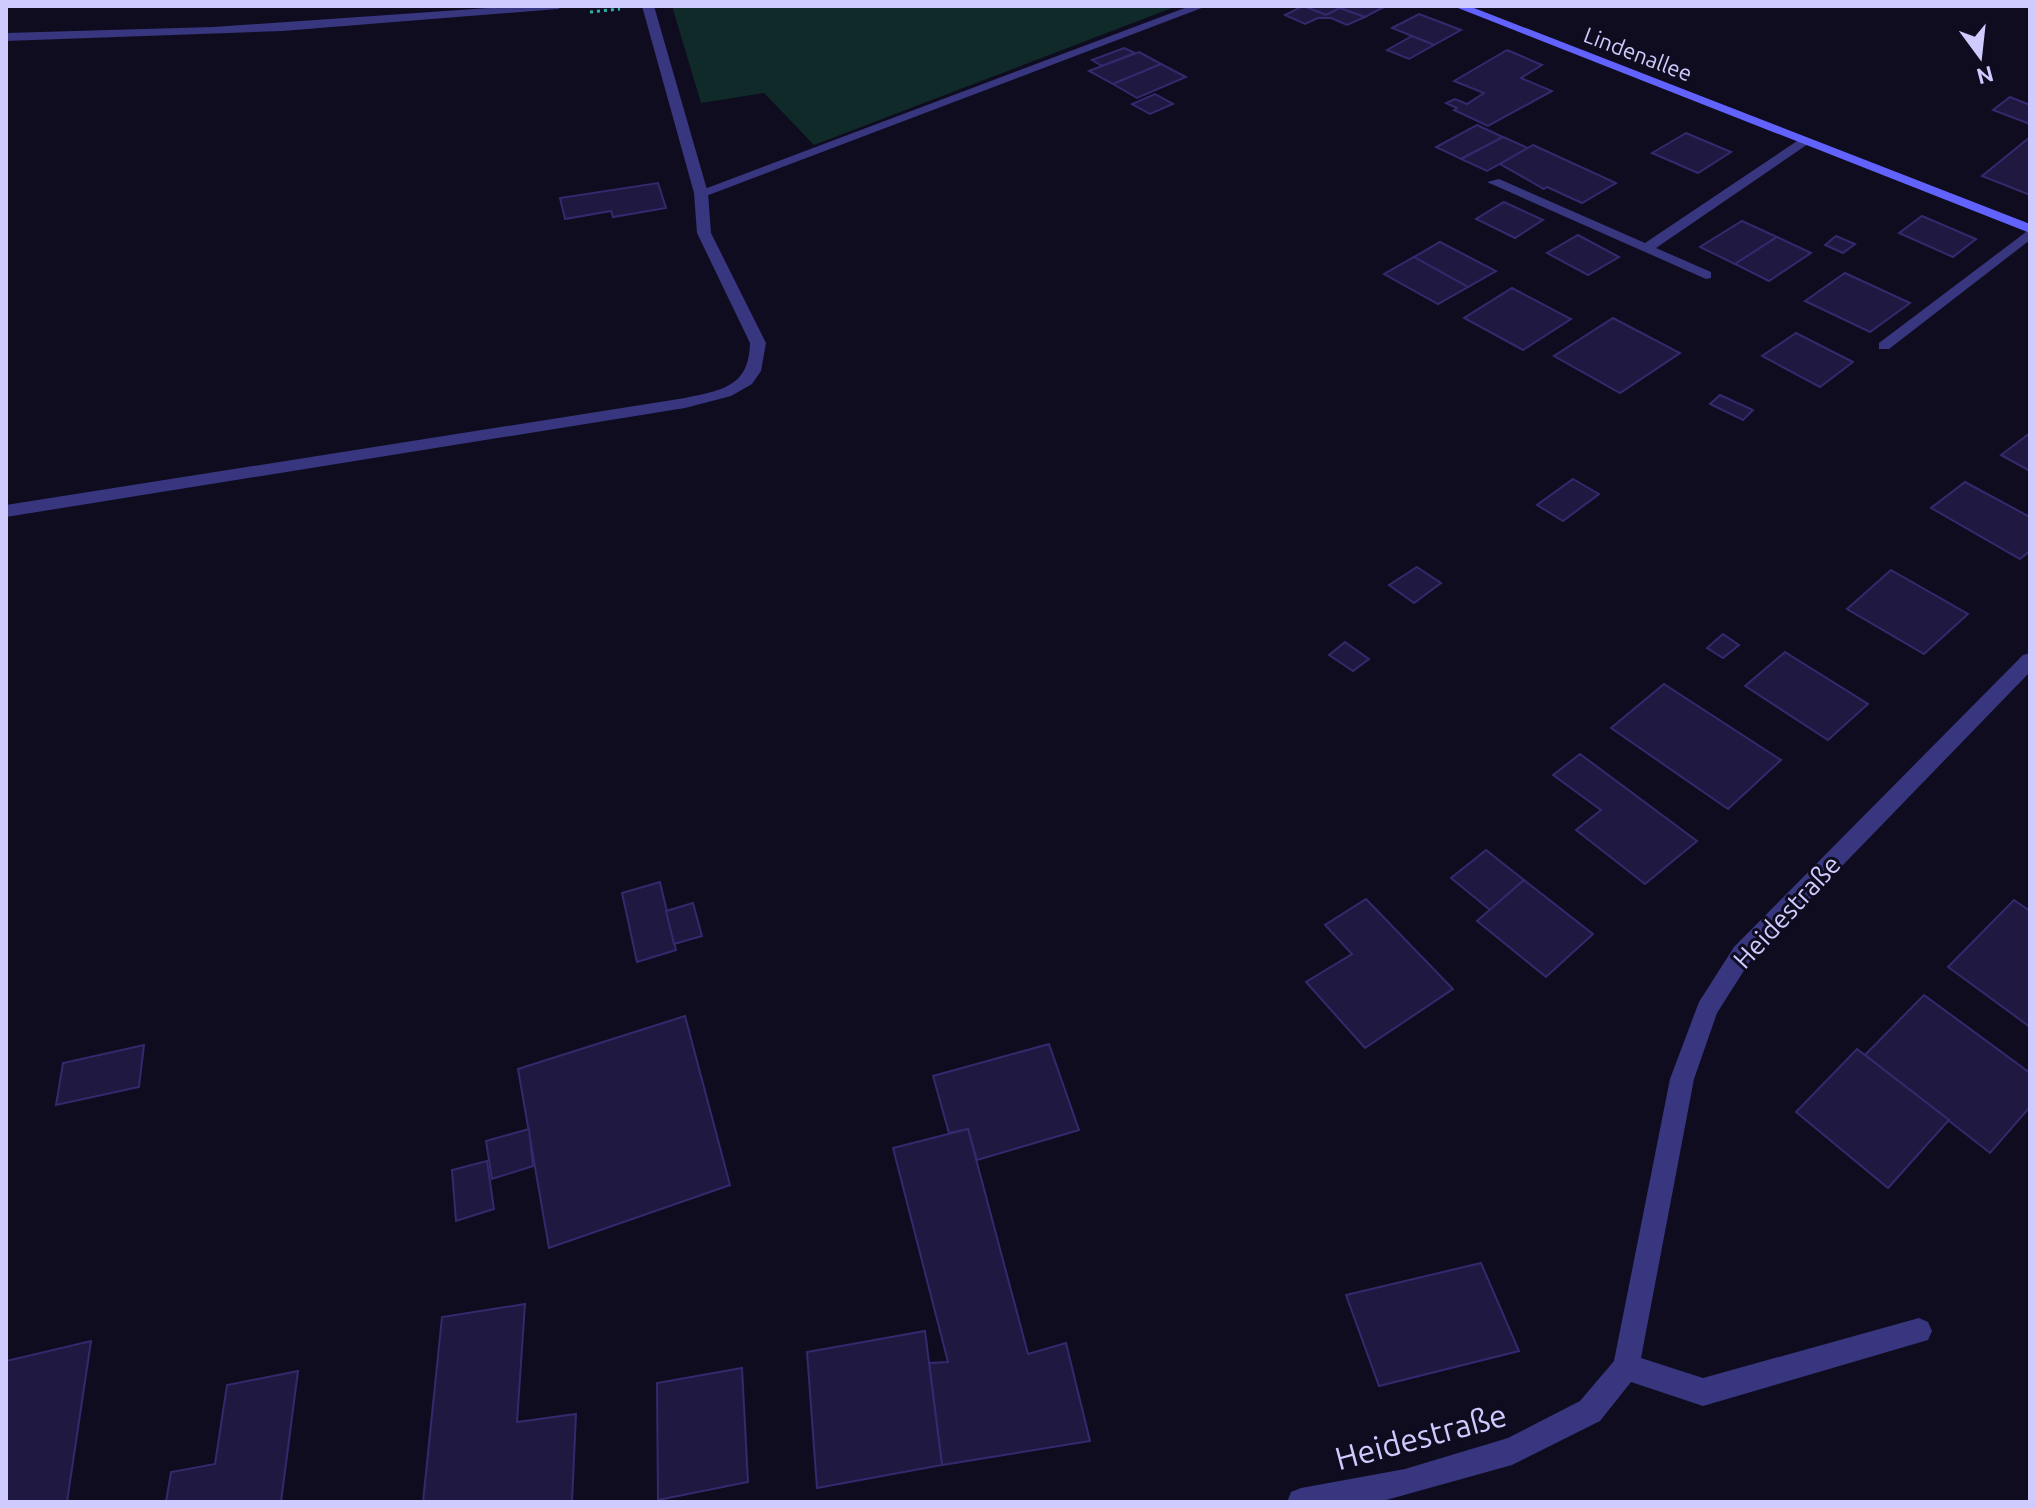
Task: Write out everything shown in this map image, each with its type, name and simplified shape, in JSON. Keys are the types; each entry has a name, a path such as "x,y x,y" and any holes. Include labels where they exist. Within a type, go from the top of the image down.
{"main road":[{"name":"Lindenallee","path":"1459,6 2030,231"}],"street":[{"path":"6,37 106,36 346,24 558,6"},
{"path":"6,511 669,406 726,394 747,381 759,362 758,343 704,233 701,193 648,6"},
{"path":"701,193 1201,6"},
{"path":"1646,249 1803,141"},
{"path":"1494,182 1706,275"},
{"path":"1884,346 2030,231"},
{"name":"Heidestraße","path":"1301,1502 1405,1483 1512,1451 1590,1411 1626,1367 1682,1079 1707,1009 1742,954 2030,660"},
{"path":"1626,1367 1703,1392 1919,1331"}],"green space":[{"path":"672,6 1177,6 814,145 764,93 701,103"}],"building":[{"path":"1303,6 1386,6 1365,17 1340,8 1326,15"},
{"path":"1303,6 1326,15 1340,8 1365,17 1347,25 1331,18 1318,18 1305,24 1285,15"},
{"path":"1419,14 1461,30 1434,45 1392,28"},
{"path":"1412,36 1434,45 1409,59 1387,50"},
{"path":"1124,48 1135,53 1102,66 1092,60"},
{"path":"1507,50 1542,65 1521,78 1552,91 1488,126 1446,103 1455,99 1467,104 1484,93 1454,81"},
{"path":"1139,52 1161,64 1113,84 1089,71"},
{"path":"1161,64 1186,77 1137,98 1113,84"},
{"path":"1155,94 1173,104 1150,114 1132,104"},
{"path":"2010,97 2030,105 2030,124 1993,110"},
{"path":"1477,125 1503,137 1461,159 1436,147"},
{"path":"1686,133 1731,152 1698,173 1652,153"},
{"path":"1503,137 1528,148 1487,171 1461,159"},
{"path":"2030,137 2030,195 1982,176"},
{"path":"1533,145 1616,183 1582,203 1547,187 1544,189 1500,164"},
{"path":"658,183 666,208 613,217 611,211 565,219 560,198"},
{"path":"1504,202 1543,220 1515,238 1476,219"},
{"path":"1922,216 1976,239 1953,257 1899,233"},
{"path":"1742,221 1777,237 1735,264 1700,247"},
{"path":"1578,235 1619,257 1588,275 1547,253"},
{"path":"1836,236 1855,244 1843,253 1825,245"},
{"path":"1777,237 1811,253 1769,281 1735,264"},
{"path":"1440,242 1496,271 1468,287 1414,257"},
{"path":"1414,257 1468,287 1438,304 1384,274"},
{"path":"1845,273 1910,303 1870,332 1805,301"},
{"path":"1512,288 1571,319 1523,350 1464,318"},
{"path":"1613,318 1680,353 1620,393 1554,356"},
{"path":"1796,333 1853,362 1820,387 1762,356"},
{"path":"1720,395 1753,410 1743,420 1710,404"},
{"path":"2030,433 2030,471 2001,455"},
{"path":"1573,479 1599,494 1563,521 1537,505"},
{"path":"1965,482 2030,517 2030,551 2020,559 1931,508"},
{"path":"1417,567 1441,583 1414,603 1389,585"},
{"path":"1891,570 1968,614 1924,654 1847,609"},
{"path":"1723,634 1739,645 1723,658 1707,648"},
{"path":"1345,642 1369,659 1353,671 1329,655"},
{"path":"1785,652 1868,704 1828,740 1745,686"},
{"path":"1664,684 1781,760 1728,809 1611,728"},
{"path":"1580,754 1697,841 1645,884 1576,830 1601,810 1553,775"},
{"path":"1486,850 1524,880 1490,910 1451,878"},
{"path":"1524,880 1593,934 1546,977 1477,921"},
{"path":"660,882 676,950 637,962 622,893"},
{"path":"1366,899 1453,989 1365,1048 1306,982 1352,954 1325,925"},
{"path":"2014,900 2030,911 2030,1027 1948,967"},
{"path":"693,903 702,936 674,944 666,911"},
{"path":"1924,995 2030,1073 2030,1107 1990,1153 1865,1055"},
{"path":"685,1016 730,1185 549,1248 518,1069"},
{"path":"1049,1044 1079,1130 977,1160 968,1129 949,1133 933,1076"},
{"path":"144,1045 139,1087 56,1105 63,1063"},
{"path":"1857,1049 1949,1120 1888,1188 1796,1112"},
{"path":"529,1129 533,1166 492,1179 486,1141"},
{"path":"968,1129 1028,1354 1066,1343 1090,1441 942,1465 929,1363 948,1362 893,1148"},
{"path":"487,1161 494,1209 456,1221 452,1170"},
{"path":"1481,1263 1519,1351 1379,1386 1346,1295"},
{"path":"525,1304 517,1422 576,1414 572,1502 423,1502 442,1317"},
{"path":"925,1331 942,1465 817,1488 807,1352"},
{"path":"91,1341 67,1502 6,1502 6,1361"},
{"path":"742,1368 748,1482 658,1500 657,1383"},
{"path":"298,1371 281,1502 166,1502 171,1472 215,1464 227,1385"}]}
